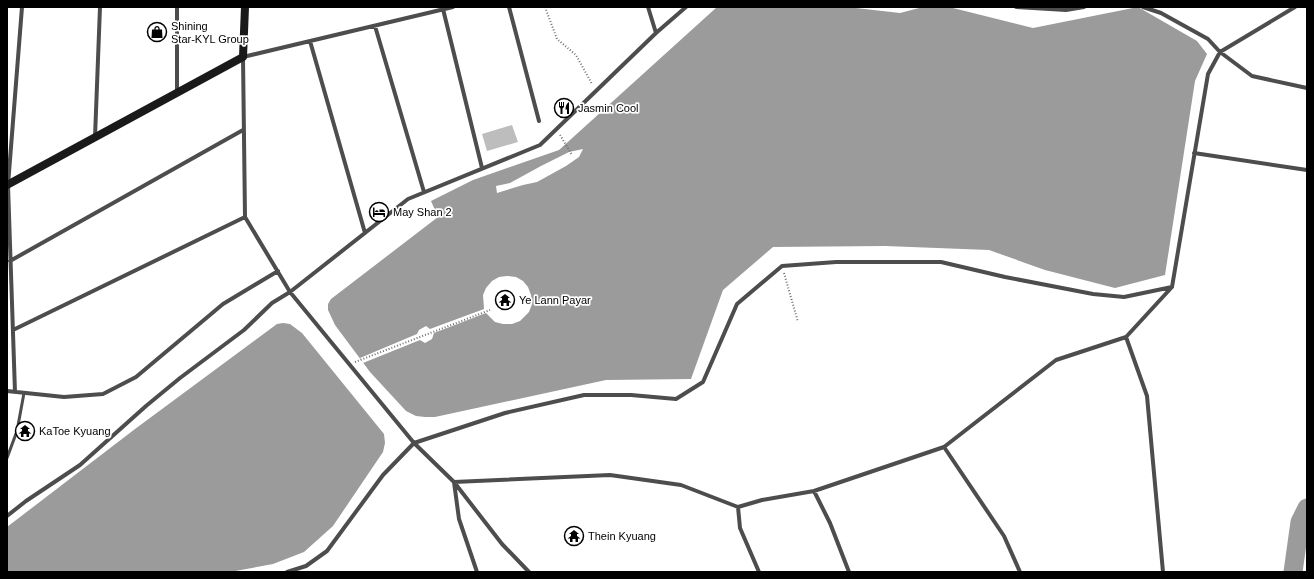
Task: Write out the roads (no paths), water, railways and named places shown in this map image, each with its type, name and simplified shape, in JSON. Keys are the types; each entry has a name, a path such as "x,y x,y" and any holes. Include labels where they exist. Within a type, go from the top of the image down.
{"street":[{"path":"15,392 7,185 22,7"},
{"path":"95,137 100,7"},
{"path":"177,93 178,7"},
{"path":"245,7 243,57 245,216 290,292 414,443 454,482 502,544 529,572"},
{"path":"7,185 243,57 453,7"},
{"path":"509,7 539,121"},
{"path":"648,7 656,32"},
{"path":"7,516 26,501 80,465 180,378 244,330 272,303 290,292 408,199 540,145 656,32 686,7"},
{"path":"1016,7 1066,10 1084,7"},
{"path":"1143,7 1161,13 1208,39 1220,52 1252,76 1307,88"},
{"path":"454,482 610,475 681,484 738,507 762,500 814,491 944,447 1056,360 1126,337 1172,287 1208,74 1220,52 1295,7"},
{"path":"443,9 482,168"},
{"path":"375,26 424,192"},
{"path":"310,41 365,233"},
{"path":"10,261 243,130"},
{"path":"1194,153 1307,170"},
{"path":"12,330 245,216"},
{"path":"288,572 306,566 327,551 383,475 414,443 504,413 584,395 631,394 676,399 703,382 737,304 782,266 836,262 941,262 1005,277 1093,294 1124,297 1172,287"},
{"path":"7,391 64,397 104,394 136,377 223,304 278,271"},
{"path":"1126,337 1147,396 1163,572"},
{"path":"944,447 1004,536 1020,572"},
{"path":"454,482 459,519 477,572"},
{"path":"814,491 830,523 849,572"},
{"path":"738,507 740,528 759,572"}],"lane":[{"path":"7,458 17,431 24,393"}],"waterway":[{"path":"1293,572 1300,522 1307,508"}],"place":[{"name":"Shining Star-KYL Group","path":"157,32"},
{"name":"Jasmin Cool","path":"564,108"},
{"name":"May Shan 2","path":"379,212"},
{"name":"Ye Lann Payar","path":"505,300"},
{"name":"KaToe Kyuang","path":"25,431"},
{"name":"Thein Kyuang","path":"574,536"}]}
